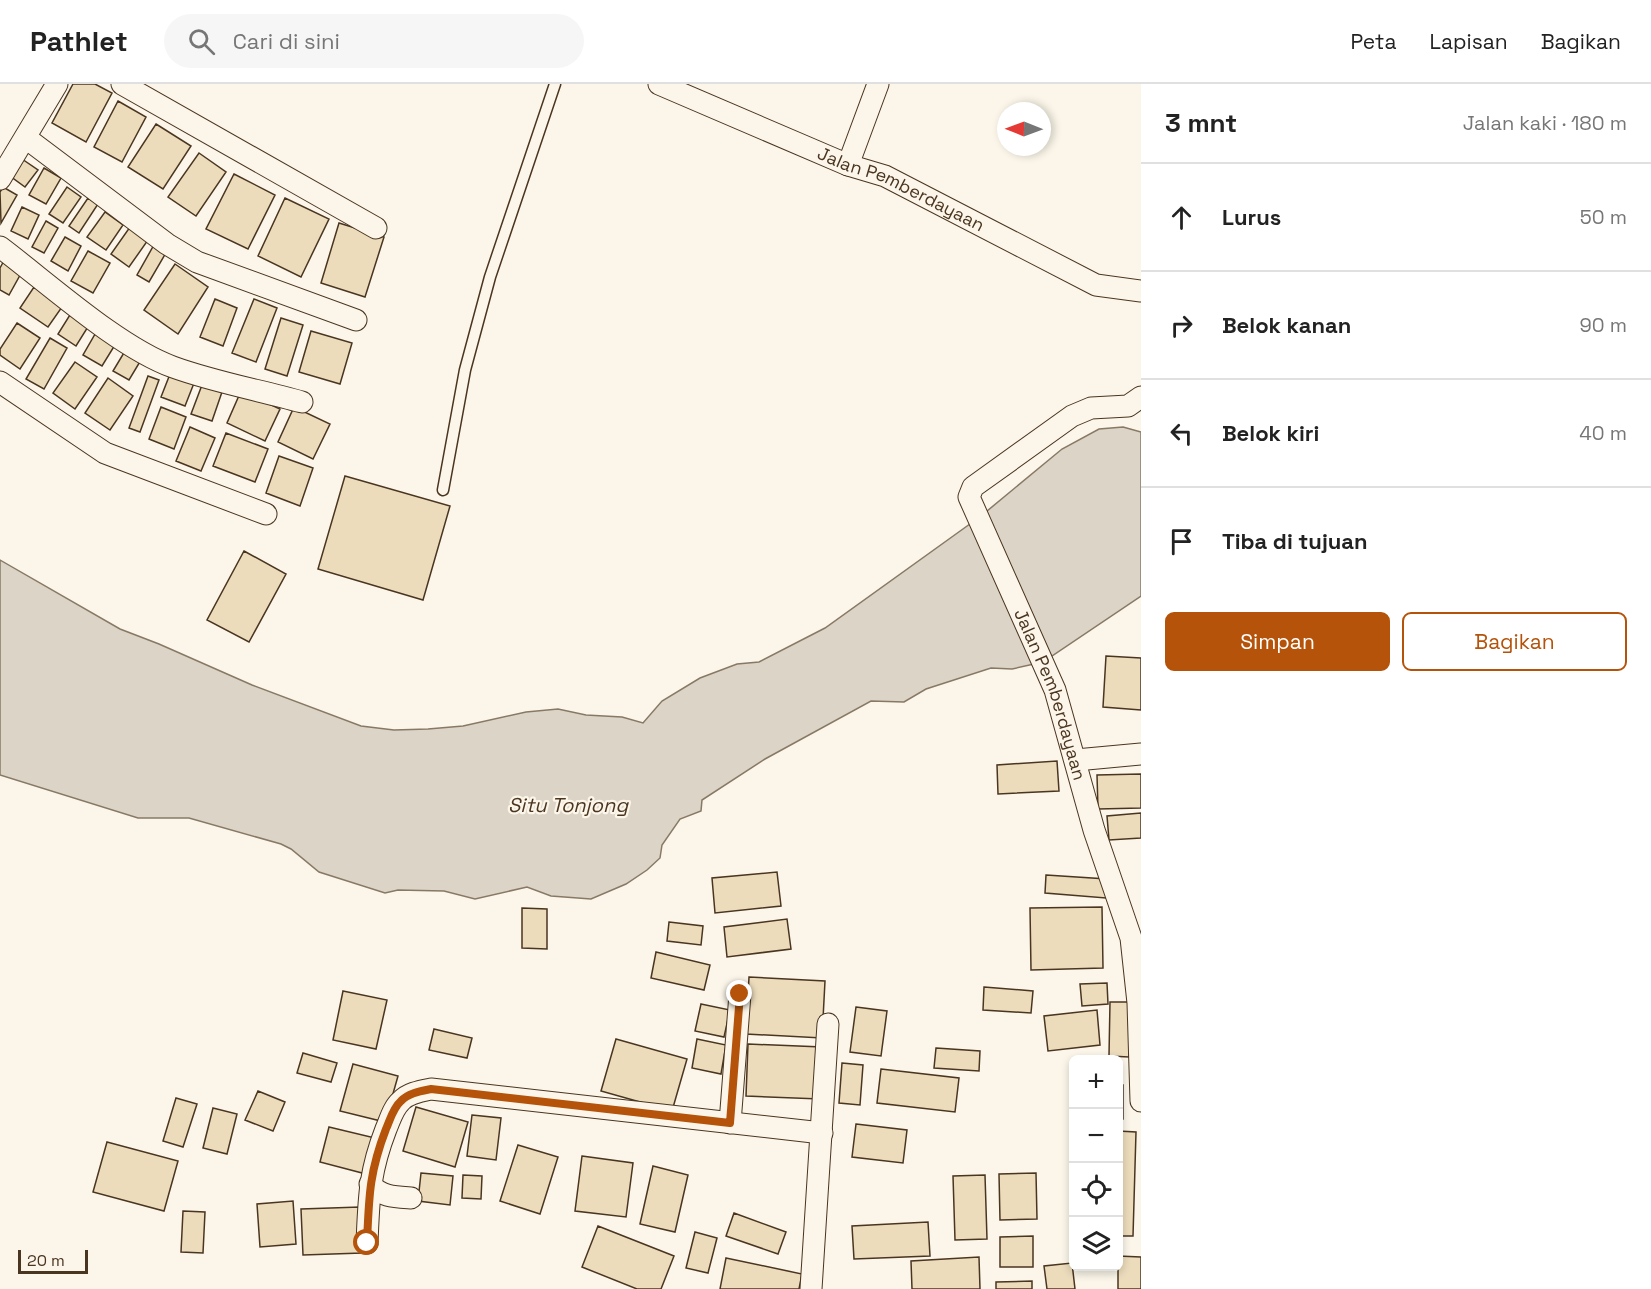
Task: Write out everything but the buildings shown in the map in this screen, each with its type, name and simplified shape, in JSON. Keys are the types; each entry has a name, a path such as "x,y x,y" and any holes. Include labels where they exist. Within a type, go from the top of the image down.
{"street":[{"path":"0,179 57,84"},
{"path":"122,84 376,228"},
{"name":"Jalan Pemberdayaan","path":"659,84 848,165 885,176 1096,285 1141,291"},
{"path":"848,165 878,84"},
{"path":"26,138 167,244 197,262 356,320"},
{"path":"0,247 119,337 172,367 302,402"},
{"path":"0,382 105,453 266,514"},
{"name":"Jalan Pemberdayaan","path":"1141,397 1128,406 1091,408 1072,416 973,487 969,497 1046,665 1076,760 1094,830 1131,938 1139,1003 1141,1101"},
{"path":"1076,760 1141,754"},
{"path":"730,1123 740,994"},
{"path":"811,1289 828,1024"},
{"path":"367,1243 372,1165 394,1108 406,1097 431,1089 822,1133"},
{"path":"370,1184 377,1192 411,1198"}],"lane":[{"path":"443,490 465,370 490,278 555,84"}],"water":[{"name":"Situ Tonjong","path":"1123,427 1141,432 1141,596 1043,662 1012,669 991,668 926,689 904,702 871,701 765,759 702,800 701,811 680,819 662,845 660,858 647,870 626,884 591,899 551,896 527,887 475,899 444,891 398,890 385,893 319,872 291,849 281,844 189,818 138,818 0,775 0,560 120,629 252,685 361,726 394,730 463,726 526,712 558,709 586,715 622,717 643,723 662,701 700,678 737,664 759,662 825,628 981,516 1062,449 1099,429"}],"route":[{"path":"367,1243 372,1165 394,1108 400,1101 418,1092 431,1089 730,1123 740,994"}]}
